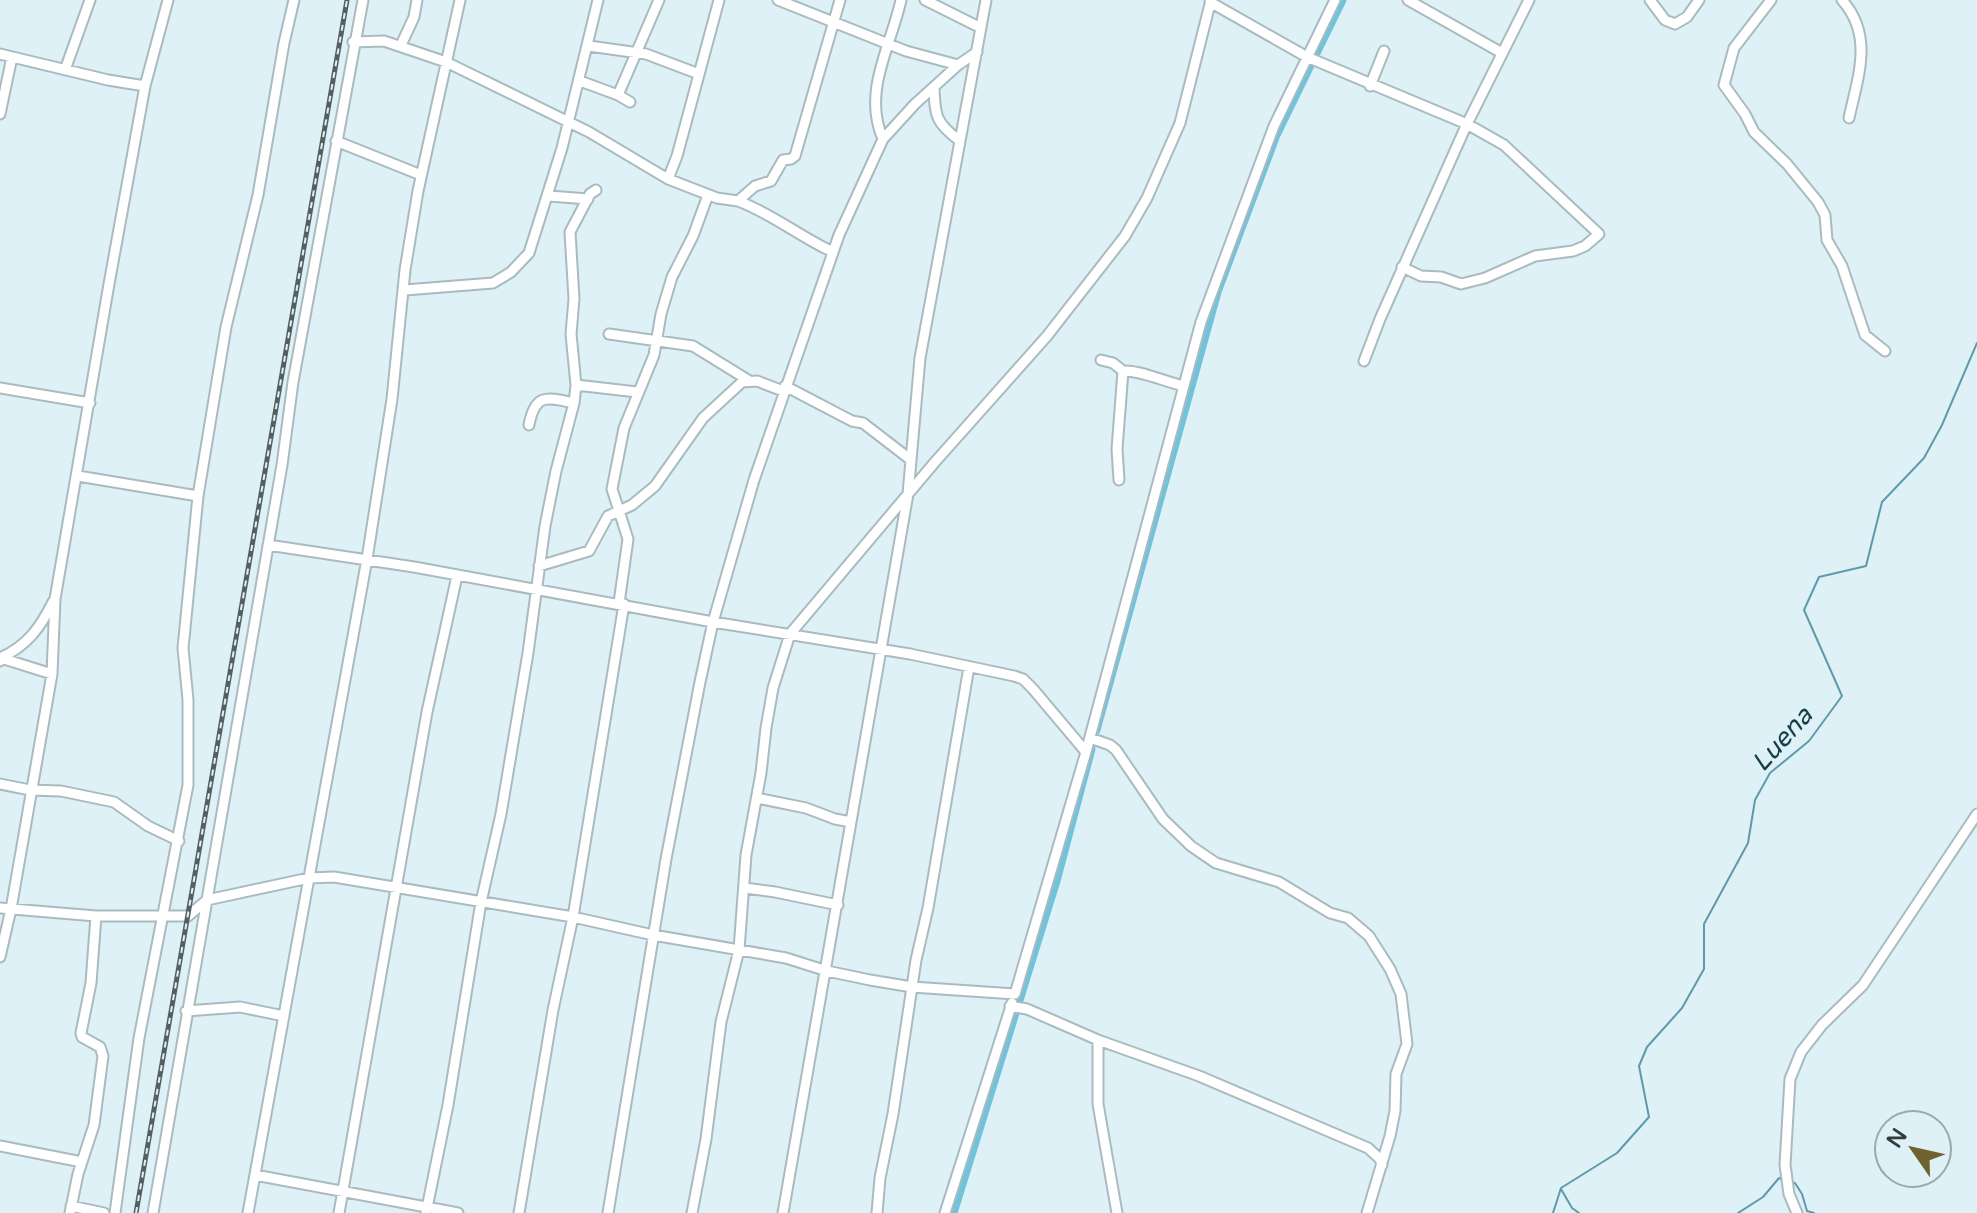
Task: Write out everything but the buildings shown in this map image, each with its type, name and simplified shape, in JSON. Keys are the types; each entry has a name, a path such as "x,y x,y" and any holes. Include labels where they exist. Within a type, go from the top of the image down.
{"street":[{"path":"65,70 90,0"},
{"path":"0,957 52,674 55,599 111,269 145,86 168,0"},
{"path":"115,1213 139,1038 188,785 184,611 198,496 226,327 258,195 294,0"},
{"path":"153,1213 353,42 363,0"},
{"path":"401,45 414,17 417,0"},
{"path":"248,1213 367,559 392,399 405,270 421,175 460,0"},
{"path":"405,290 482,285 500,280 529,253 569,123 598,0"},
{"path":"618,95 659,0"},
{"path":"668,179 719,0"},
{"path":"778,0 887,44 958,65"},
{"path":"738,201 755,186 771,181 783,160 795,156 840,0"},
{"path":"883,139 875,119 874,103 901,0"},
{"path":"925,0 981,28"},
{"path":"783,1213 908,494 920,358 986,0"},
{"path":"945,1213 1015,994 1086,752 1201,322 1274,126 1335,0"},
{"path":"1408,0 1502,53"},
{"path":"1364,361 1402,267 1467,124 1529,0"},
{"path":"1650,0 1665,20 1675,24 1687,17 1699,0"},
{"path":"1771,0 1734,48 1724,85 1754,132 1787,164 1818,202 1825,215 1827,240 1842,266 1865,335 1885,351"},
{"path":"1845,2 1859,24 1861,37 1861,60 1849,118"},
{"path":"692,1213 706,1139 721,1022 739,950 746,855 773,688 790,634 1047,336 1125,236 1147,198 1180,123 1208,4 1307,57 1370,86 1467,124 1504,145 1599,234 1573,251 1535,256 1485,278 1461,284 1441,277 1421,276 1402,267"},
{"path":"353,42 384,41 446,62 569,123 668,179 708,195 738,201 775,217 809,241 833,252"},
{"path":"589,46 671,61 699,74"},
{"path":"1370,86 1384,51"},
{"path":"608,1213 653,935 713,622 754,480 833,252 883,139 958,65 977,52"},
{"path":"0,54 145,86"},
{"path":"0,114 12,57"},
{"path":"580,81 630,102"},
{"path":"934,88 934,107 939,125 960,141"},
{"path":"336,141 421,175"},
{"path":"427,1210 448,1105 481,902 501,814 556,471 574,403 576,385 571,334 574,299 570,232 596,190"},
{"path":"519,1213 553,1010 573,917 622,604 628,539 612,498 613,480 624,428 651,363 672,277 693,236 708,195"},
{"path":"549,196 588,199"},
{"path":"609,334 693,346 748,380 768,383 852,421 863,423 911,460"},
{"path":"1101,360 1113,363 1123,371 1135,371 1184,386"},
{"path":"1119,480 1117,449 1123,371"},
{"path":"539,566 589,551 608,516 632,505 655,486 703,418 731,391 748,380"},
{"path":"576,385 637,392"},
{"path":"0,388 90,403"},
{"path":"529,425 533,410 542,399 548,397 574,403"},
{"path":"78,476 198,496"},
{"path":"268,545 535,588 881,650 1023,679 1086,752"},
{"path":"339,1213 421,761 427,712 457,576"},
{"path":"0,659 32,638 55,599"},
{"path":"0,659 52,674"},
{"path":"877,1213 912,987 969,667"},
{"path":"1090,738 1116,750 1163,819 1191,846 1216,863 1279,882 1330,913 1348,918 1378,949 1399,987 1407,1035 1405,1054 1396,1074 1395,1111 1367,1213"},
{"path":"0,784 30,790 61,791 114,802 148,826 179,841"},
{"path":"757,798 806,808 851,822"},
{"path":"1797,1213 1789,1194 1785,1165 1790,1079 1801,1052 1822,1025 1863,985 1977,814"},
{"path":"0,908 96,916 188,916 207,900 309,878 334,877 573,917 653,935 786,958 827,971 912,987 1015,994"},
{"path":"745,888 838,905"},
{"path":"96,916 91,983 81,1033 82,1037 100,1047 103,1056 94,1125 70,1209 104,1213"},
{"path":"1010,1006 1027,1009 1098,1040 1199,1076 1368,1148 1382,1165"},
{"path":"186,1011 240,1007 284,1016"},
{"path":"1098,1040 1098,1104 1117,1213"},
{"path":"0,1146 82,1162"},
{"path":"255,1175 343,1190 427,1210 458,1213"}],"waterway":[{"path":"1096,730 1217,292 1276,135 1342,0"},
{"name":"Luena","path":"1553,1213 1561,1188 1617,1153 1649,1117 1639,1066 1647,1047 1682,1008 1704,969 1704,924 1748,843 1755,800 1770,773 1809,741 1842,696 1804,610 1819,577 1866,566 1882,502 1924,458 1942,425 1977,343"},
{"path":"953,1213 1056,881 1091,749"},
{"path":"1738,1213 1763,1197 1779,1178 1784,1180"},
{"path":"1790,1182 1795,1183 1802,1194 1807,1211 1814,1213"},
{"path":"1561,1189 1572,1208 1579,1213"}],"railway":[{"path":"136,1213 347,0"}]}
